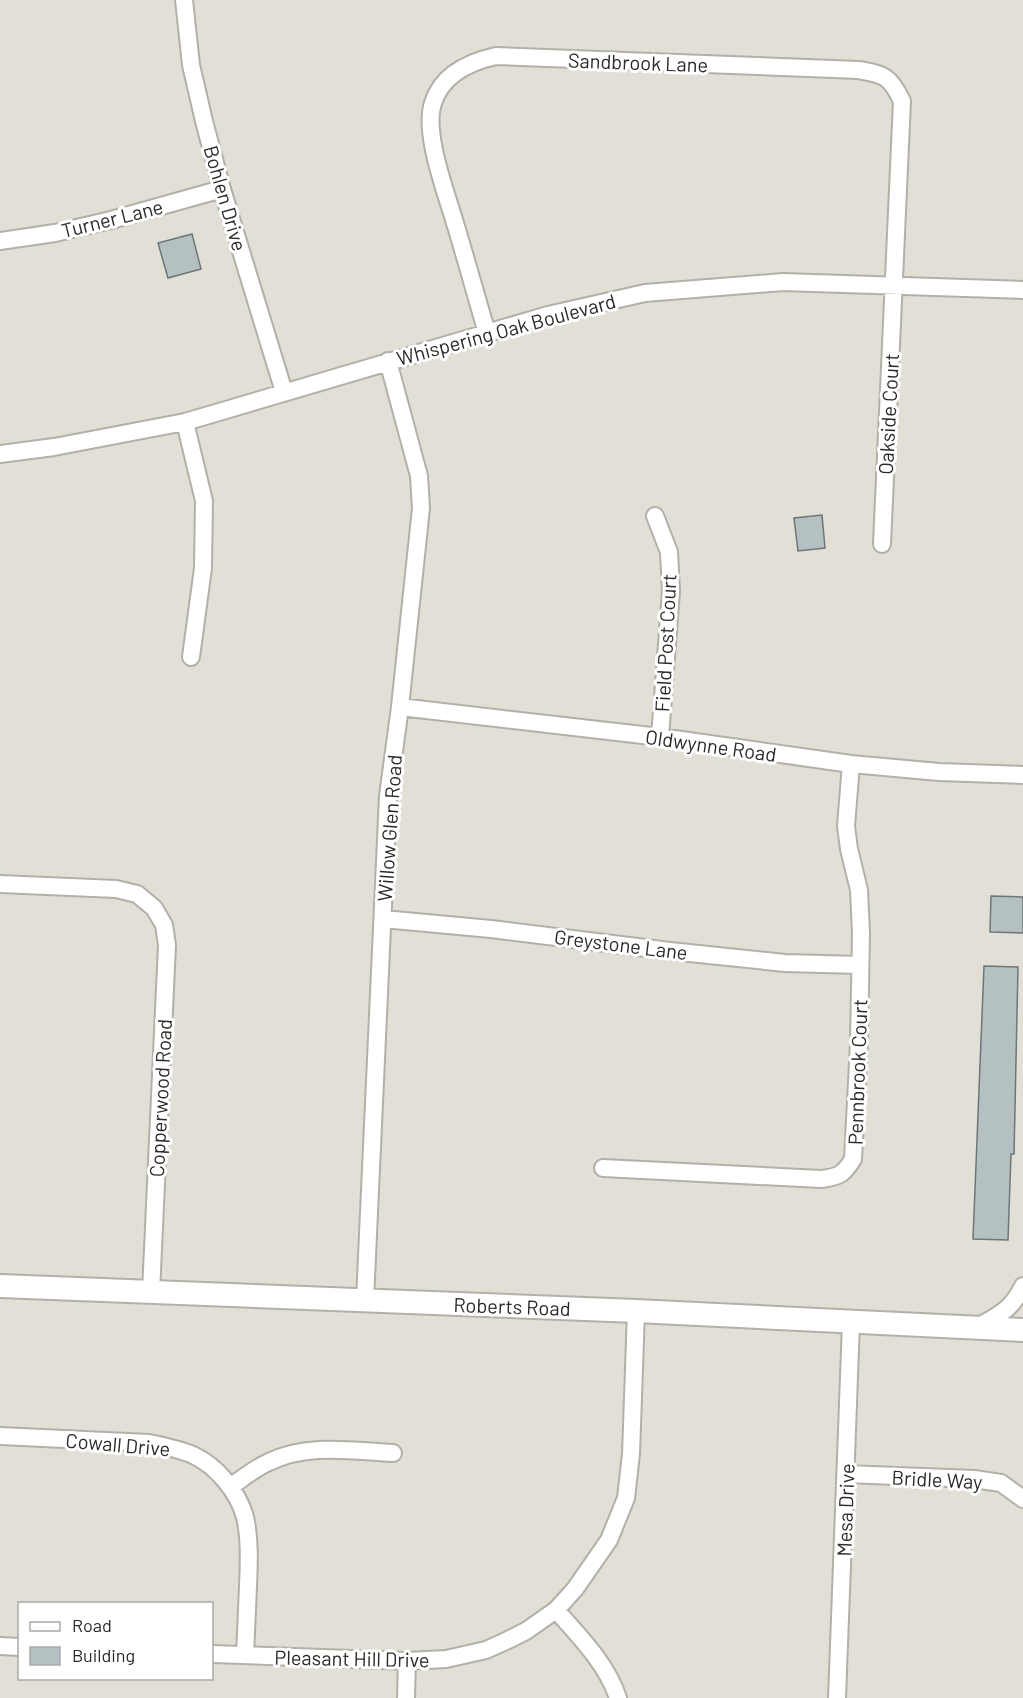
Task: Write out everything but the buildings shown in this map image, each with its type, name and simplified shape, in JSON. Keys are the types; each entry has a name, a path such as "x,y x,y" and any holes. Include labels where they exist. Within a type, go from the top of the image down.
{"main road":[{"name":"Roberts Road","path":"0,1286 636,1311 1023,1330"}],"street":[{"name":"Bohlen Drive","path":"184,0 191,65 222,189 284,392"},
{"name":"Sandbrook Lane","path":"487,333 435,151 430,119 433,102 451,76 465,66 496,56 858,69 879,73 894,84 902,101 893,285"},
{"name":"Turner Lane","path":"0,241 66,230 222,189"},
{"name":"Whispering Oak Boulevard","path":"0,454 66,445 185,422 548,315 645,293 783,282 1023,290"},
{"name":"Oakside Court","path":"882,544 893,285"},
{"name":"Willow Glen Road","path":"365,1300 388,795 400,707 421,508 419,476 388,361"},
{"path":"185,422 204,501 203,568 191,657"},
{"name":"Field Post Court","path":"655,516 669,552 671,591 660,737"},
{"name":"Oldwynne Road","path":"400,707 660,737 851,764 939,772 1023,775"},
{"name":"Pennbrook Court","path":"603,1168 821,1179 835,1177 846,1170 853,1159 860,965 859,890 846,826 851,764"},
{"name":"Copperwood Road","path":"0,884 116,889 137,894 154,908 164,925 167,945 151,1292"},
{"name":"Greystone Lane","path":"383,919 491,929 785,963 860,965"},
{"path":"976,1328 1006,1310 1019,1295 1023,1286"},
{"name":"Pleasant Hill Drive","path":"213,1654 407,1661 446,1659 486,1650 526,1631 556,1610 609,1540 626,1498 631,1454 636,1311"},
{"name":"Mesa Drive","path":"837,1698 851,1323"},
{"name":"Cowall Drive","path":"0,1436 149,1443 172,1447 195,1456 214,1470 239,1500 245,1518 249,1551 245,1655"},
{"path":"230,1487 268,1462 287,1455 324,1449 393,1453"},
{"name":"Bridle Way","path":"846,1474 974,1479 1001,1483 1023,1499"},
{"path":"556,1610 593,1653 614,1686 618,1698"},
{"path":"0,1646 18,1647"},
{"path":"405,1698 407,1661"}]}
